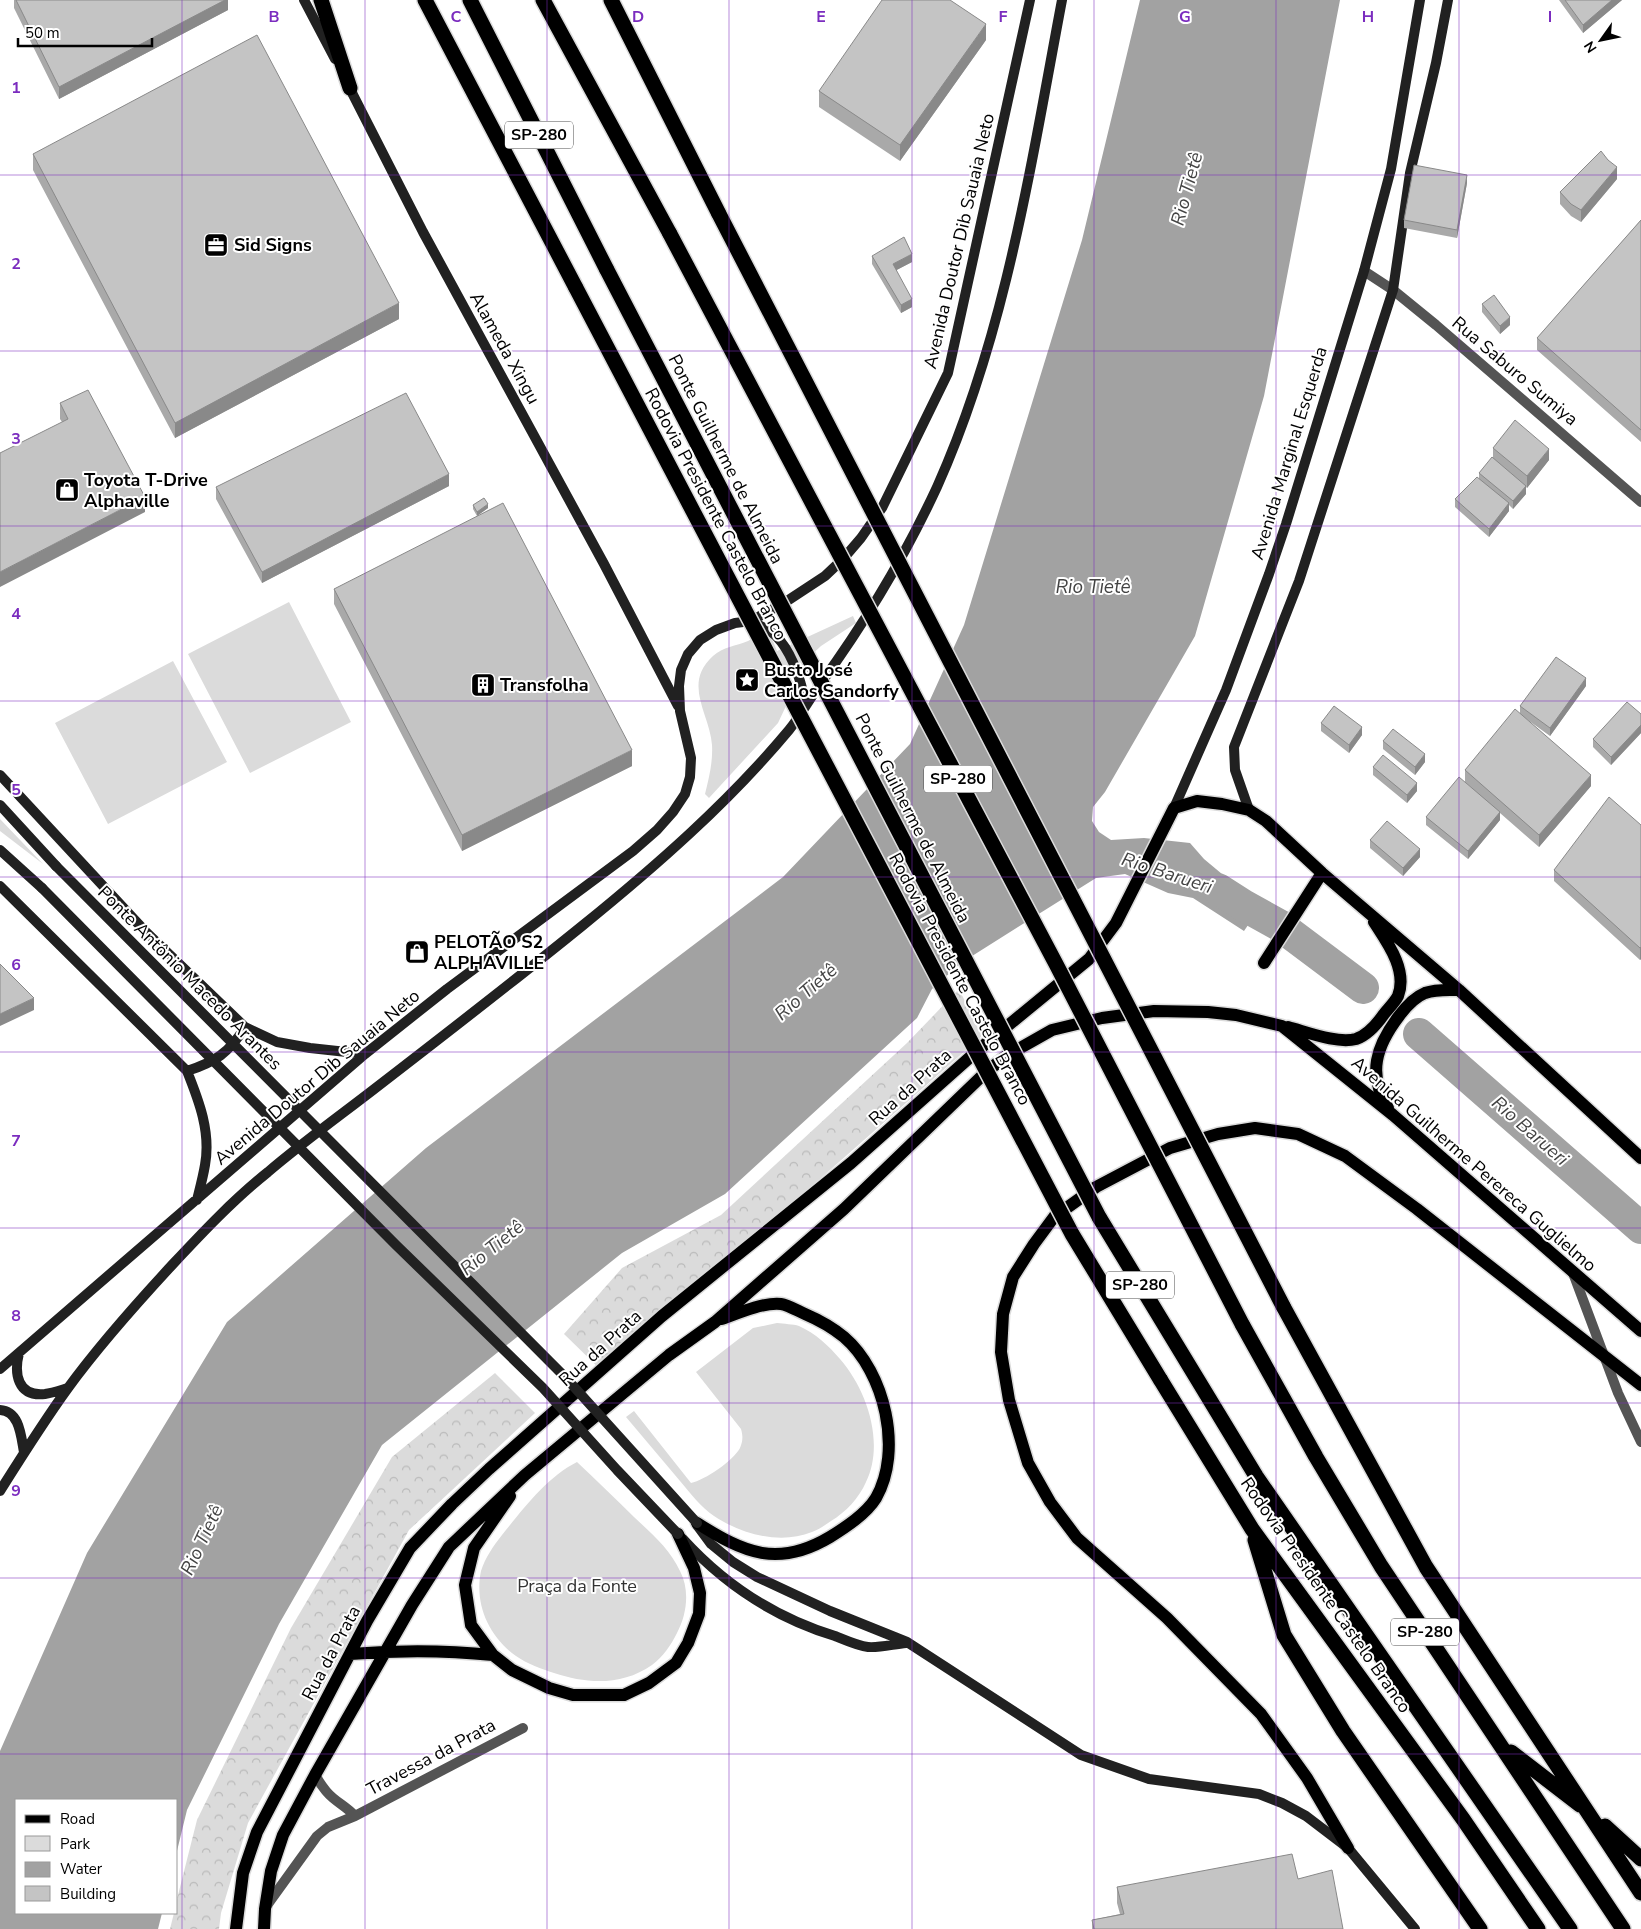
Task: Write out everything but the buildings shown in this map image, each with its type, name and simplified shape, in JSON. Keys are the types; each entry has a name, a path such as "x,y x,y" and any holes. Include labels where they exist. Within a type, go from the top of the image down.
{"highway":[{"path":"321,0 350,88"},
{"name":"Rodovia Presidente Castelo Branco","path":"425,0 1072,1234 1252,1528 1463,1819 1538,1929"},
{"name":"Ponte Guilherme de Almeida","path":"470,0 607,270 1099,1217 1181,1353"},
{"name":"SP-280","path":"543,0 670,234 1056,964 1242,1324 1316,1457 1381,1566 1623,1929"},
{"path":"611,0 719,214 1283,1306 1426,1567 1641,1893"},
{"name":"Rodovia Presidente Castelo Branco","path":"1181,1353 1256,1476 1570,1929"},
{"path":"1252,1528 1284,1635 1343,1731 1480,1929"},
{"path":"1500,1744 1590,1813 1641,1859"}],"main road":[{"name":"Alameda Xingu","path":"304,0 423,232 595,547 680,711"},
{"name":"Avenida Doutor Dib Sauaia Neto","path":"0,1369 365,1054 447,989 632,851 657,830 673,812 685,794 690,777 691,758 685,725 680,711 679,686 681,670 688,654 700,640 716,630 735,623 752,621 825,576 861,538 882,508 948,373 1030,0"},
{"path":"0,1491 68,1388 109,1336 214,1220 266,1172 465,1019 657,864 719,805 790,728 846,649 881,594 911,540 938,484 958,432 983,363 1007,278 1035,147 1062,0"},
{"name":"Avenida Marginal Esquerda","path":"1129,897 1172,813 1226,690 1286,524 1364,271 1391,169 1420,0"},
{"path":"1249,810 1235,770 1234,747 1299,581 1393,290 1410,173 1436,63 1448,0"},
{"path":"752,621 776,635 784,647 799,674 806,704"},
{"path":"0,775 144,930 245,1027 277,1042 365,1054"},
{"path":"1172,813 1197,801 1249,810 1271,826 1322,874 1459,990 1641,1158"},
{"name":"Ponte Antônio Macedo Arantes","path":"0,806 56,866 566,1378 697,1524 711,1544 733,1562 757,1577 830,1611 907,1642 1081,1755 1149,1778 1259,1794 1282,1803 1306,1816 1348,1848 1415,1929"},
{"path":"0,850 42,888 396,1245 543,1388 617,1470 708,1565 749,1598 777,1614 824,1633 868,1647 907,1642"},
{"path":"1264,963 1322,874"},
{"path":"0,886 187,1071 201,1106 206,1135 206,1164 197,1200"},
{"name":"Rua da Prata","path":"236,1929 243,1873 258,1832 367,1622 410,1548 452,1504 662,1316 851,1163 977,1050 1089,959 1116,922 1129,897"},
{"name":"Avenida Guilherme Perereca Guglielmo","path":"715,1322 844,1208 985,1073 1006,1056 1052,1030 1102,1018 1154,1011 1187,1011 1236,1015 1323,1037 1339,1039 1356,1039 1375,1027 1397,996 1400,984 1399,972 1392,952 1366,910"},
{"name":"Avenida Guilherme Perereca Guglielmo","path":"1393,1115 1380,1094 1376,1069 1380,1046 1389,1029 1404,1009 1423,994 1442,989 1459,990"},
{"name":"Avenida Guilherme Perereca Guglielmo","path":"1282,1026 1393,1115 1641,1331"},
{"path":"187,1071 207,1064 224,1054 236,1042 245,1027"},
{"path":"1348,1848 1306,1778 1261,1714 1167,1618 1078,1538 1050,1502 1028,1463 1009,1400 1001,1352 1003,1314 1013,1277 1054,1217 1096,1186 1170,1148 1218,1134 1255,1128 1298,1134 1345,1156 1418,1209 1641,1384"},
{"path":"264,1929 271,1871 283,1835 412,1605 449,1546 525,1475 669,1355 715,1322 752,1308 781,1304 816,1319 845,1338 870,1372 881,1396 887,1417 889,1446 885,1476 875,1499 855,1519 815,1546 792,1553 762,1554 739,1548 697,1524"},
{"path":"19,1352 16,1375 20,1384 31,1392 43,1394 68,1388"},
{"path":"0,1410 5,1410 12,1415 18,1424 24,1452"},
{"path":"525,1475 474,1548 464,1585 471,1625 493,1655 512,1670 549,1688 573,1695 624,1695 649,1683 676,1663 688,1643 699,1614 700,1593 694,1568 678,1534"},
{"path":"350,1654 386,1651 452,1651 493,1655"}],"street":[{"name":"Rua Saburo Sumiya","path":"1364,271 1393,290 1641,502"},
{"path":"1573,1273 1618,1393 1641,1442"},
{"name":"Travessa da Prata","path":"265,1909 318,1836 328,1827 355,1816 523,1728"},
{"name":"Travessa da Prata","path":"315,1775 326,1792 355,1816"}],"green space":[{"path":"289,602 351,722 250,773 188,654"},
{"path":"853,616 856,623 821,646 788,677 786,706 778,723 709,798 705,794 711,764 712,745 699,688 699,677 704,667 717,653 748,641 768,629 777,651"},
{"path":"173,661 227,762 108,824 55,723"},
{"path":"0,819 43,864 0,831"},
{"path":"959,989 982,1036 602,1371 564,1334 622,1268 721,1215 907,1043"},
{"path":"777,1323 797,1325 811,1332 831,1349 850,1372 865,1401 873,1434 874,1451 866,1482 852,1504 819,1529 800,1536 787,1538 761,1536 736,1528 714,1516 692,1495 626,1417 634,1411 691,1483 711,1474 731,1459 740,1448 742,1434 741,1429 696,1372 753,1328"},
{"path":"495,1373 535,1413 409,1530 248,1823 221,1913 219,1929 170,1929 174,1914 178,1914 178,1895 197,1820 291,1628 392,1457"},
{"name":"Praça da Fonte","path":"577,1462 666,1548 676,1563 685,1586 685,1610 672,1642 652,1665 641,1672 617,1680 592,1681 566,1677 520,1659 498,1639 486,1619 482,1607 479,1583 481,1571 496,1543 527,1504 546,1485 566,1468"}],"water":[{"name":"Rio Tietê","path":"1140,0 1340,0 1264,396 1195,636 1105,792 1093,807 1092,821 1099,832 1111,840 1144,838 1190,843 1204,859 1234,884 1265,900 1244,931 1193,898 1168,893 1125,874 1096,878 961,963 932,989 917,1018 725,1194 622,1253 382,1445 279,1624 187,1810 178,1847 178,1799 15,1799 15,1914 162,1914 158,1929 0,1929 0,1751 87,1553 227,1322 426,1148 783,877 910,744 964,625 1082,240"}],"waterway":[{"name":"Rio Barueri","path":"1218,889 1279,925 1363,988"},
{"name":"Rio Barueri","path":"1419,1034 1641,1228"}],"place":[{"name":"Sid Signs","path":"216,245"},
{"name":"Toyota T-Drive Alphaville","path":"67,490"},
{"name":"Busto José Carlos Sandorfy","path":"747,680"},
{"name":"Transfolha","path":"483,685"},
{"name":"PELOTÃO S2 ALPHAVILLE","path":"417,952"}]}
